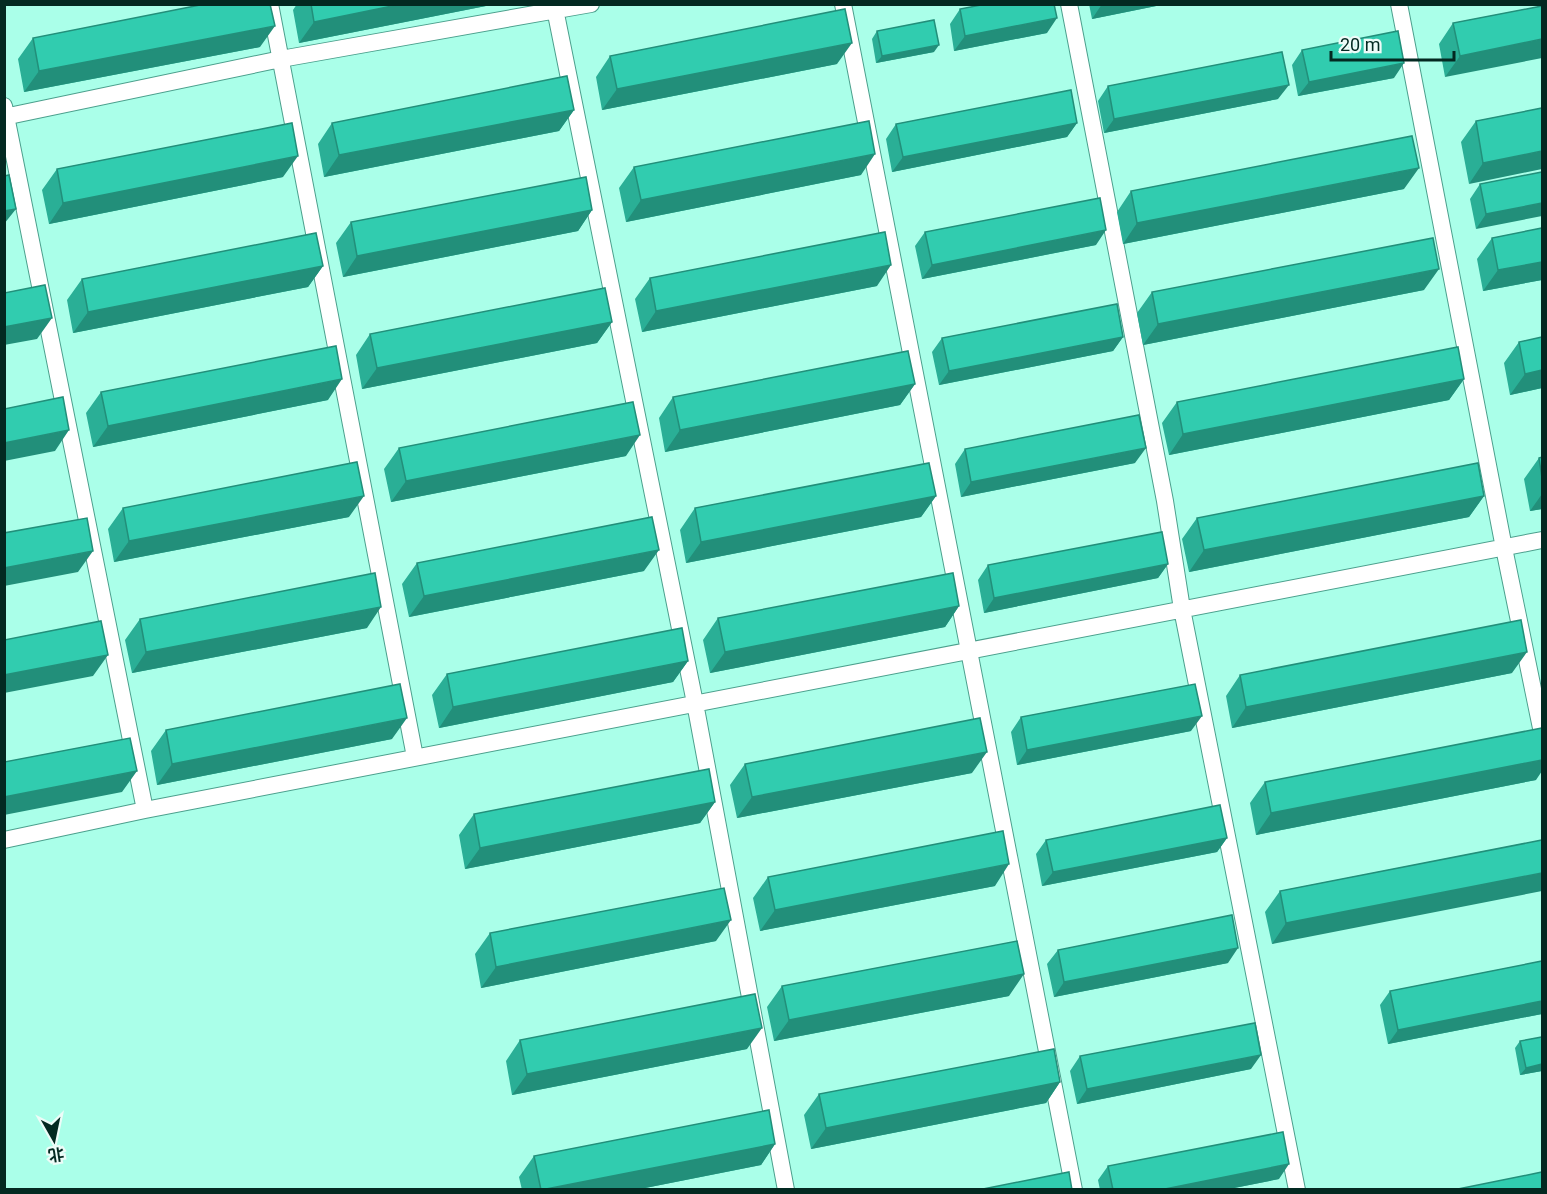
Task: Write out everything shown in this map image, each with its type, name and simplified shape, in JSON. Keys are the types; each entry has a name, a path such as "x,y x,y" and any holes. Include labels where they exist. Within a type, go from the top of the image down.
{"lane":[{"path":"270,4 415,757"},
{"path":"145,810 5,113 555,8 591,4"},
{"path":"843,4 1074,1190"},
{"path":"1069,4 1165,501 1182,609 1297,1190"},
{"path":"1399,4 1542,733"},
{"path":"555,8 695,703 786,1190"},
{"path":"4,840 415,757 1542,540"}],"building":[{"path":"205,4 270,4 275,26 39,71 33,38"},
{"path":"311,4 402,4 314,22"},
{"path":"986,4 1054,4 1057,18 965,36 960,9"},
{"path":"1542,6 1542,39 1460,56 1453,23"},
{"path":"845,9 852,43 617,89 610,56"},
{"path":"934,20 939,45 882,56 877,31"},
{"path":"1398,31 1404,63 1309,82 1302,50"},
{"path":"1282,52 1289,85 1114,119 1108,86"},
{"path":"567,76 574,110 339,155 332,123"},
{"path":"1071,90 1077,123 903,157 896,124"},
{"path":"1542,108 1542,151 1483,163 1476,121"},
{"path":"869,121 875,154 641,200 634,167"},
{"path":"292,123 298,156 63,203 57,169"},
{"path":"1412,136 1419,168 1137,223 1131,191"},
{"path":"1542,172 1542,203 1486,214 1480,184"},
{"path":"9,175 16,209 4,211 4,176"},
{"path":"586,177 592,210 357,256 351,222"},
{"path":"1100,198 1106,230 932,265 925,232"},
{"path":"1542,228 1542,262 1498,270 1492,238"},
{"path":"885,232 891,265 656,311 650,278"},
{"path":"316,233 323,266 88,312 82,279"},
{"path":"1433,238 1439,269 1158,324 1152,292"},
{"path":"45,285 52,318 4,327 4,293"},
{"path":"605,288 612,322 377,368 370,334"},
{"path":"1117,304 1123,337 949,371 942,338"},
{"path":"1542,337 1542,370 1525,374 1519,342"},
{"path":"336,346 342,379 108,426 101,392"},
{"path":"1458,347 1464,379 1183,434 1177,402"},
{"path":"908,351 915,384 680,430 673,397"},
{"path":"63,397 69,430 4,443 4,409"},
{"path":"633,402 640,435 406,481 399,448"},
{"path":"1139,415 1146,448 971,482 965,449"},
{"path":"1542,457 1542,478 1539,458"},
{"path":"357,462 364,496 129,541 123,508"},
{"path":"929,463 936,496 701,542 695,508"},
{"path":"1478,463 1484,496 1204,550 1197,518"},
{"path":"652,517 659,550 424,596 417,563"},
{"path":"87,518 93,551 4,568 4,533"},
{"path":"1162,532 1168,564 994,598 988,565"},
{"path":"375,573 381,607 146,652 140,619"},
{"path":"953,573 959,606 725,652 718,618"},
{"path":"1521,620 1527,652 1246,707 1240,675"},
{"path":"101,621 108,655 4,675 4,640"},
{"path":"682,628 688,661 453,707 447,674"},
{"path":"400,684 407,718 172,764 166,730"},
{"path":"1195,684 1202,716 1027,750 1021,717"},
{"path":"980,718 987,752 752,797 745,764"},
{"path":"1542,728 1542,760 1271,813 1265,782"},
{"path":"130,738 137,771 4,797 4,762"},
{"path":"709,769 715,802 480,848 474,814"},
{"path":"1220,805 1227,838 1053,872 1046,840"},
{"path":"1003,831 1009,864 775,910 768,877"},
{"path":"1542,840 1542,873 1286,923 1280,891"},
{"path":"724,888 731,920 496,967 490,933"},
{"path":"1232,915 1238,948 1064,982 1058,950"},
{"path":"1017,941 1024,974 789,1020 782,986"},
{"path":"1542,961 1542,1001 1398,1030 1390,991"},
{"path":"755,994 762,1028 527,1074 520,1040"},
{"path":"1255,1023 1261,1055 1087,1089 1080,1056"},
{"path":"1542,1037 1542,1064 1526,1068 1520,1041"},
{"path":"1054,1049 1060,1082 826,1128 819,1094"},
{"path":"769,1110 775,1144 541,1190 534,1156"},
{"path":"1283,1132 1289,1164 1160,1190 1113,1190 1108,1166"},
{"path":"1069,1172 1072,1190 978,1190"},
{"path":"1542,1172 1542,1190 1453,1190"}]}
